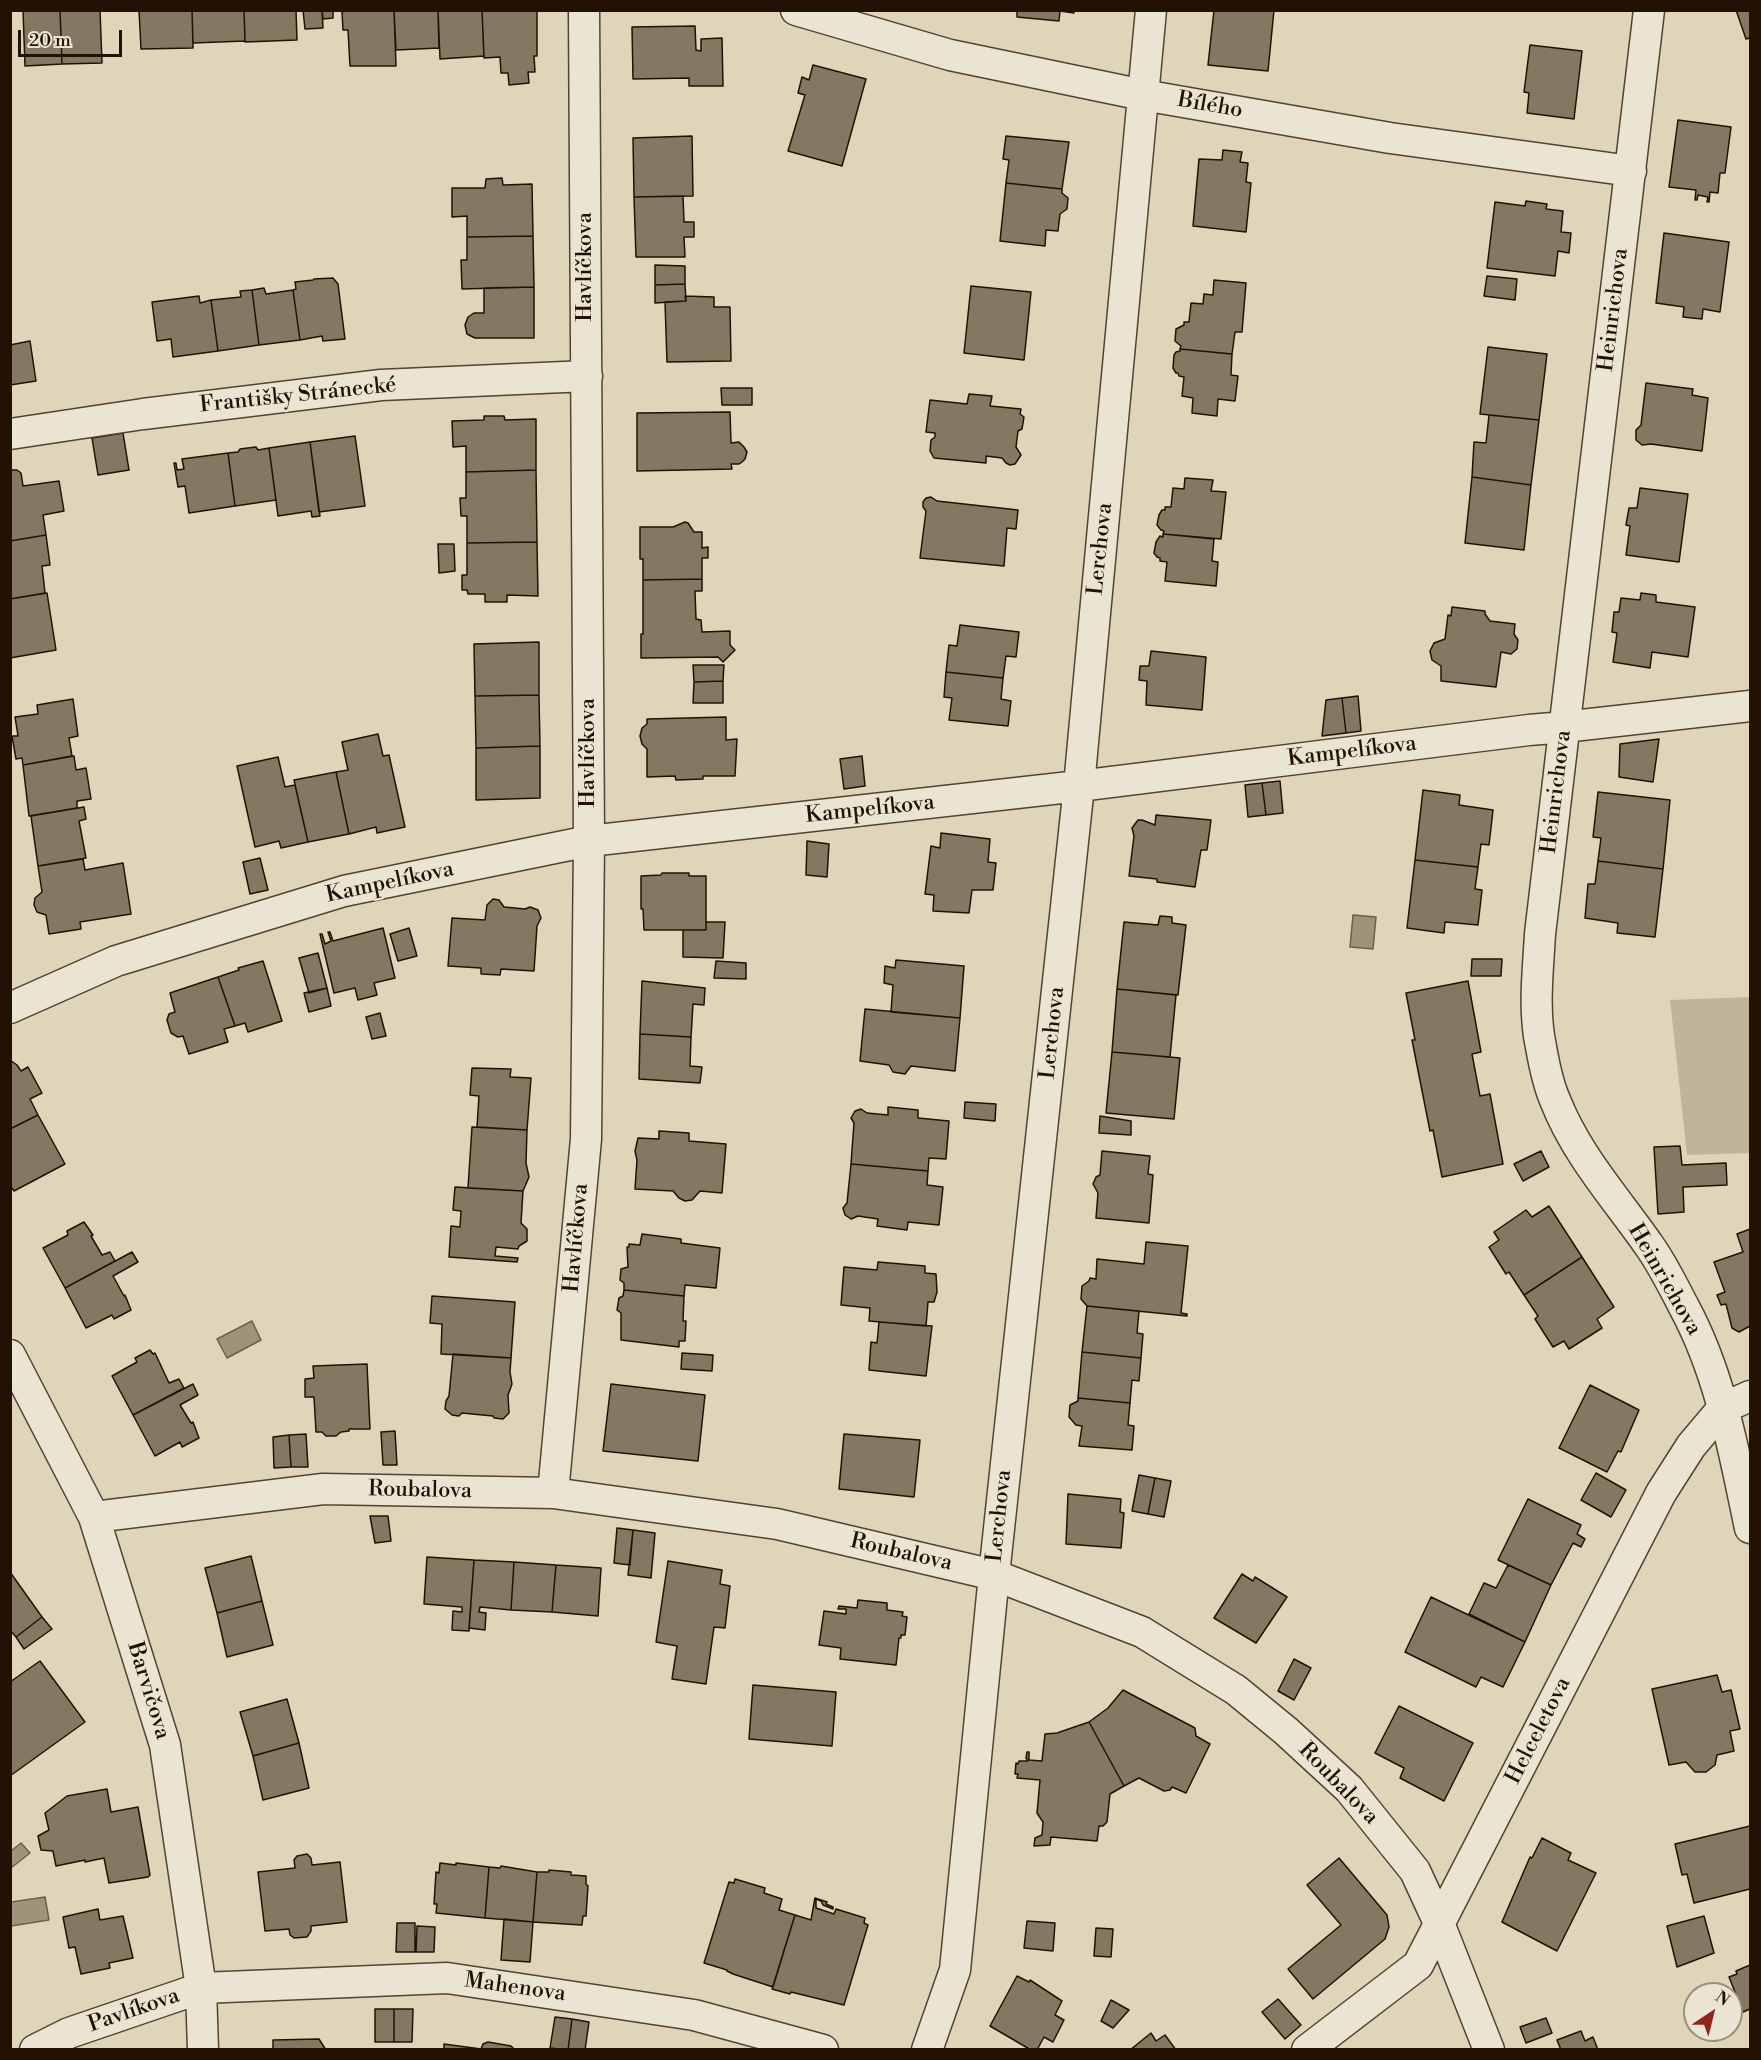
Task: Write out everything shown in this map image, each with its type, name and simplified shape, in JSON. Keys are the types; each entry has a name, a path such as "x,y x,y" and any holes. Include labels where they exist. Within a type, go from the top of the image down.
{"street":[{"name":"Havlíčkova","path":"553,1493 586,1139 589,841 584,10"},
{"name":"Bílého","path":"796,10 950,55 1143,95 1390,138 1631,171"},
{"name":"Lerchova","path":"927,2049 955,1970 994,1575 1080,786 1151,10"},
{"name":"Heinrichova","path":"1649,10 1540,934 1537,999 1540,1046 1554,1099 1571,1134 1594,1172 1649,1245 1686,1309 1708,1360 1723,1408 1750,1528"},
{"name":"Františky Stránecké","path":"10,434 143,414 381,385 587,376"},
{"name":"Kampelíkova","path":"10,1008 116,961 344,891 589,841 1080,786 1529,730 1750,706"},
{"name":"Barvičova","path":"10,1355 94,1517 165,1745 201,1988 203,2049"},
{"name":"Helceletova","path":"1307,2049 1418,1965 1661,1493 1691,1446 1723,1408 1750,1396"},
{"name":"Roubalova","path":"94,1517 323,1489 553,1493 777,1524 994,1575 1142,1632 1236,1690 1286,1731 1349,1789 1415,1871 1439,1923 1489,2049"},
{"name":"Mahenova","path":"201,1988 447,1978 694,2015 823,2049"},
{"name":"Pavlíkova","path":"35,2049 69,2033 201,1988"}],"shaded area":[{"path":"1353,915 1376,917 1373,949 1350,947"},
{"path":"1750,997 1750,1153 1687,1155 1670,1000"},
{"path":"252,1321 261,1340 227,1358 217,1339"},
{"path":"21,1843 30,1853 11,1868 11,1851"},
{"path":"45,1897 49,1920 11,1926 11,1902"}],"building":[{"path":"23,10 60,10 62,64 25,66"},
{"path":"60,10 100,10 102,63 62,64"},
{"path":"139,10 192,10 193,48 141,49"},
{"path":"192,10 244,10 245,41 193,43"},
{"path":"244,10 296,10 297,40 245,42"},
{"path":"303,10 322,10 323,28 305,29"},
{"path":"322,10 333,10 333,18 323,19"},
{"path":"394,10 396,66 350,66 348,30 343,30 342,12"},
{"path":"394,10 438,10 439,48 396,50"},
{"path":"438,10 482,10 484,56 440,59"},
{"path":"482,10 537,10 537,56 534,56 535,72 528,72 529,83 509,85 508,73 501,73 500,57 484,58"},
{"path":"1017,10 1074,10 1074,13 1060,11 1059,21 1017,17"},
{"path":"1214,10 1274,10 1268,71 1208,65"},
{"path":"1736,10 1750,10 1750,41 1749,38 1746,39"},
{"path":"695,26 696,50 701,51 701,39 722,38 723,86 689,86 689,78 633,79 632,27"},
{"path":"1530,45 1582,51 1574,119 1527,113 1529,93 1524,92"},
{"path":"813,65 866,79 842,166 788,151 805,95 798,93 802,77 809,80"},
{"path":"1678,120 1731,127 1725,173 1720,173 1718,193 1710,192 1709,202 1707,202 1708,197 1698,195 1695,200 1696,190 1669,187"},
{"path":"692,136 693,196 634,197 633,138"},
{"path":"1006,136 1069,142 1062,189 1006,183 1009,160 1003,159"},
{"path":"1223,150 1242,152 1240,162 1248,163 1246,182 1251,183 1246,232 1193,226 1199,159 1222,160"},
{"path":"502,178 503,185 532,184 533,236 467,237 467,216 452,217 452,188 485,188 486,179"},
{"path":"1006,183 1062,189 1062,193 1068,198 1067,209 1060,214 1058,231 1046,230 1045,246 1000,241"},
{"path":"683,196 684,222 694,222 694,237 684,237 685,257 636,257 634,197"},
{"path":"1526,201 1547,204 1546,209 1563,211 1561,232 1571,233 1569,253 1558,251 1555,276 1487,268 1495,202 1525,206"},
{"path":"1664,233 1729,242 1720,312 1703,309 1702,319 1683,317 1684,307 1656,303"},
{"path":"533,236 534,287 462,289 461,260 467,260 467,237"},
{"path":"655,265 685,266 685,284 655,285"},
{"path":"1487,276 1517,279 1515,300 1484,296"},
{"path":"333,278 338,284 345,339 323,341 322,336 300,340 293,290 296,289 295,282"},
{"path":"1214,280 1246,283 1242,332 1235,332 1232,354 1180,349 1181,346 1175,341 1176,329 1184,325 1184,322 1189,322 1191,303 1203,304 1204,294 1213,295"},
{"path":"685,284 686,301 655,303 655,285"},
{"path":"971,286 1031,292 1024,360 964,353"},
{"path":"534,287 534,338 475,338 467,334 465,325 468,317 474,313 484,313 484,288"},
{"path":"264,288 266,294 293,290 300,340 259,345 252,290"},
{"path":"252,290 259,345 218,351 211,300 241,297 240,291"},
{"path":"199,296 200,303 211,300 218,351 173,357 171,339 157,341 152,302"},
{"path":"685,296 714,297 714,307 730,307 731,361 667,362 665,302 686,301"},
{"path":"30,341 36,381 10,385 10,345"},
{"path":"1488,347 1547,354 1539,420 1480,414"},
{"path":"1180,349 1232,354 1231,375 1238,376 1235,401 1218,399 1217,416 1192,413 1193,398 1182,396 1184,377 1179,376 1173,368 1174,355"},
{"path":"1646,383 1693,389 1692,395 1708,398 1702,451 1651,444 1642,445 1636,440 1636,430 1641,425"},
{"path":"721,388 752,388 752,405 722,405"},
{"path":"969,394 992,396 990,406 1021,409 1020,414 1024,417 1022,429 1018,431 1016,447 1021,455 1015,464 1010,465 1002,458 986,456 986,463 934,458 930,451 931,440 935,437 935,433 926,432 930,400 967,404"},
{"path":"730,412 731,443 739,442 747,452 742,462 731,464 732,469 637,471 637,413"},
{"path":"1489,415 1539,420 1531,485 1472,477 1474,442 1486,443"},
{"path":"484,416 504,416 505,420 536,419 536,470 466,472 466,446 453,447 452,421 484,420"},
{"path":"123,433 129,470 98,475 92,438"},
{"path":"355,436 365,506 319,512 310,442"},
{"path":"310,442 320,516 312,517 311,511 278,516 269,448"},
{"path":"256,447 258,450 269,448 276,500 235,506 228,453"},
{"path":"228,453 235,506 189,513 185,486 178,487 174,463 176,463 177,470 184,469 182,459"},
{"path":"11,470 21,473 23,486 59,481 64,511 43,515 46,535 10,541"},
{"path":"536,470 537,542 467,543 467,516 461,516 460,498 466,498 466,472"},
{"path":"1472,477 1531,485 1524,550 1465,543"},
{"path":"1185,478 1213,480 1211,491 1226,492 1221,539 1163,534 1164,531 1157,525 1162,510 1165,510 1165,507 1171,507 1173,488 1184,489"},
{"path":"1640,488 1688,494 1679,562 1626,555 1630,526 1626,525 1629,508 1637,508"},
{"path":"931,497 937,501 1018,510 1016,529 1007,528 1004,566 920,558 926,511 923,502 926,498"},
{"path":"685,522 694,532 702,532 702,548 708,547 708,558 702,558 702,579 643,580 643,559 640,559 640,527 673,527"},
{"path":"1163,534 1214,539 1212,561 1218,562 1216,586 1165,581 1167,562 1160,561 1154,553 1156,542 1160,536 1163,537"},
{"path":"46,535 50,565 42,566 45,593 10,599 10,541"},
{"path":"537,542 538,596 507,595 507,602 485,602 485,594 468,594 467,590 462,590 462,575 467,575 467,543"},
{"path":"438,544 454,544 455,571 439,573"},
{"path":"702,579 702,591 695,591 696,619 701,620 702,632 730,631 730,645 735,650 723,662 718,657 641,658 643,580"},
{"path":"47,593 56,650 10,658 10,599"},
{"path":"1641,593 1656,595 1656,602 1695,607 1688,657 1652,652 1650,668 1613,662 1617,633 1612,632 1614,612 1619,612 1621,598 1640,600"},
{"path":"1452,607 1485,611 1490,621 1515,624 1517,649 1511,654 1501,652 1496,687 1441,681 1441,666 1432,660 1430,651 1434,643 1445,639 1448,615 1451,616"},
{"path":"960,625 1019,632 1016,657 1006,656 1003,678 946,672 949,645 957,646"},
{"path":"539,642 539,695 475,696 474,644"},
{"path":"1151,651 1206,657 1202,710 1146,705 1147,681 1139,680 1140,666 1149,666"},
{"path":"693,665 724,665 723,681 694,682"},
{"path":"946,672 1003,678 1001,699 1011,701 1008,726 949,720 952,698 944,697"},
{"path":"723,681 723,703 693,703 694,682"},
{"path":"539,695 540,746 476,748 475,696"},
{"path":"1358,696 1361,731 1346,733 1342,698"},
{"path":"1342,698 1346,733 1322,736 1326,700"},
{"path":"73,699 78,736 69,738 72,756 23,765 22,758 16,759 12,736 18,736 15,717 38,714 37,705"},
{"path":"726,717 726,740 737,739 735,776 703,776 703,779 676,780 675,776 647,777 647,749 642,744 640,736 642,728 647,724 647,719"},
{"path":"378,734 383,756 389,755 405,827 377,833 376,827 349,834 336,772 348,770 342,742"},
{"path":"1659,739 1653,782 1619,777 1620,744"},
{"path":"540,746 540,798 476,800 476,748"},
{"path":"74,756 76,770 86,768 91,799 77,801 77,808 29,816 23,765"},
{"path":"862,756 865,786 844,789 840,759"},
{"path":"278,757 285,787 295,785 308,842 281,848 279,841 255,847 237,766"},
{"path":"336,772 349,834 308,842 294,780"},
{"path":"1280,781 1283,813 1266,815 1262,783"},
{"path":"1262,783 1266,815 1248,817 1245,785"},
{"path":"1423,790 1460,795 1459,805 1493,810 1489,845 1481,844 1478,867 1415,860"},
{"path":"1598,792 1670,800 1663,869 1598,861 1601,838 1593,837"},
{"path":"84,807 86,819 79,821 86,858 38,866 31,816"},
{"path":"1156,815 1211,820 1207,850 1201,850 1195,887 1129,876 1134,836 1132,828 1138,820 1155,825"},
{"path":"941,833 990,839 988,862 996,863 993,890 972,890 969,913 933,911 934,895 925,894 931,846 940,848"},
{"path":"807,841 829,844 827,877 806,875"},
{"path":"260,858 268,890 250,894 243,862"},
{"path":"83,859 85,870 123,863 131,914 80,922 81,929 49,934 46,915 37,912 34,905 35,898 42,892 38,866"},
{"path":"1415,860 1478,867 1475,889 1482,890 1478,925 1445,922 1444,933 1407,928"},
{"path":"1598,861 1663,869 1655,937 1617,933 1618,923 1585,918 1588,884 1595,884"},
{"path":"662,873 689,873 689,876 706,876 706,930 644,930 643,909 641,909 641,876 661,875"},
{"path":"493,899 499,900 504,907 525,909 530,907 538,910 541,918 537,926 534,971 501,969 500,975 481,974 481,968 448,966 452,918 485,920 487,905"},
{"path":"1160,916 1172,917 1172,923 1186,925 1178,995 1117,989 1124,922 1158,925"},
{"path":"706,922 725,922 723,958 683,957 683,930 706,930"},
{"path":"383,928 395,978 374,983 377,995 358,1000 355,988 334,993 320,934 325,944 331,941 328,932 333,941"},
{"path":"409,928 417,956 398,961 390,934"},
{"path":"318,953 327,988 309,993 299,958"},
{"path":"1472,959 1502,959 1501,976 1471,976"},
{"path":"896,960 964,966 960,1018 891,1012 893,985 884,983 885,966 895,968"},
{"path":"263,961 282,1021 248,1032 245,1023 235,1026 218,977"},
{"path":"716,961 746,963 746,979 714,978"},
{"path":"218,977 235,1026 224,1029 228,1042 189,1054 183,1036 178,1037 171,1033 167,1020 169,1014 175,1012 170,993"},
{"path":"642,981 705,988 704,1005 693,1004 691,1037 640,1034"},
{"path":"1468,981 1481,1052 1472,1054 1480,1096 1490,1094 1503,1164 1442,1177 1433,1130 1430,1131 1412,1040 1415,1040 1406,993"},
{"path":"327,988 331,1006 309,1012 304,993"},
{"path":"1117,989 1176,995 1170,1057 1112,1052"},
{"path":"865,1009 960,1018 955,1071 911,1066 905,1074 893,1072 889,1065 860,1061"},
{"path":"380,1013 386,1036 372,1039 366,1017"},
{"path":"640,1034 691,1037 690,1066 702,1067 700,1083 639,1079"},
{"path":"1112,1052 1180,1058 1174,1119 1106,1113"},
{"path":"10,1060 21,1071 28,1067 42,1093 30,1099 38,1115 10,1129"},
{"path":"472,1068 511,1069 510,1077 531,1078 527,1130 477,1127 479,1096 470,1095"},
{"path":"965,1102 996,1104 995,1121 964,1118"},
{"path":"888,1107 918,1110 918,1118 949,1121 946,1159 929,1158 928,1171 851,1164 854,1123 851,1118 855,1111 861,1109 867,1113 888,1115"},
{"path":"38,1115 65,1164 14,1191 10,1185 10,1129"},
{"path":"1100,1116 1131,1121 1131,1135 1099,1133"},
{"path":"472,1127 527,1130 526,1163 529,1177 523,1191 468,1188"},
{"path":"659,1131 689,1133 689,1141 726,1144 722,1193 700,1191 692,1200 685,1201 673,1191 635,1189 637,1160 635,1151 638,1138 659,1139"},
{"path":"1680,1146 1682,1165 1726,1163 1727,1185 1683,1187 1684,1212 1658,1214 1654,1147"},
{"path":"1102,1151 1150,1156 1148,1174 1153,1175 1149,1223 1096,1218 1098,1193 1093,1184 1096,1177 1100,1175"},
{"path":"1541,1151 1549,1167 1523,1181 1514,1164"},
{"path":"851,1164 928,1171 927,1185 943,1187 939,1225 908,1222 907,1230 877,1226 878,1219 858,1216 851,1219 845,1215 843,1208 847,1203"},
{"path":"455,1187 523,1191 521,1223 527,1229 527,1241 518,1249 496,1247 495,1256 518,1258 517,1262 449,1257 451,1226 460,1227 461,1211 453,1210"},
{"path":"1549,1206 1582,1257 1524,1295 1509,1272 1506,1274 1489,1247 1499,1240 1494,1232 1526,1210 1532,1217"},
{"path":"84,1222 102,1255 110,1252 115,1261 65,1288 43,1248 68,1235 67,1231"},
{"path":"1750,1229 1750,1326 1739,1332 1732,1328 1726,1304 1721,1305 1717,1295 1725,1292 1714,1262 1743,1252 1737,1234"},
{"path":"642,1234 681,1239 681,1243 720,1248 716,1288 685,1285 684,1296 624,1290 624,1283 620,1280 621,1269 628,1267 627,1247 629,1244 640,1245"},
{"path":"1146,1242 1188,1246 1181,1313 1187,1316 1087,1306 1081,1299 1082,1286 1090,1278 1096,1279 1097,1259 1144,1264"},
{"path":"132,1252 138,1262 113,1276 131,1310 114,1319 112,1315 86,1328 65,1288"},
{"path":"1582,1257 1614,1307 1597,1319 1602,1328 1569,1349 1564,1341 1553,1347 1535,1319 1538,1316 1524,1295"},
{"path":"878,1262 925,1266 925,1273 936,1274 937,1292 934,1302 928,1302 926,1326 869,1321 870,1308 841,1305 844,1267 877,1270"},
{"path":"624,1290 684,1296 685,1341 679,1341 679,1347 621,1340 621,1313 617,1310 619,1298 623,1296"},
{"path":"432,1296 515,1302 511,1358 441,1354 442,1324 430,1323"},
{"path":"1087,1306 1139,1311 1137,1333 1143,1334 1141,1358 1082,1352"},
{"path":"879,1322 932,1326 926,1376 869,1370 871,1342 877,1343"},
{"path":"150,1350 153,1354 155,1353 169,1383 179,1379 184,1388 133,1415 112,1376 137,1362 135,1358"},
{"path":"1082,1352 1141,1358 1139,1381 1132,1380 1130,1403 1078,1398"},
{"path":"682,1353 713,1355 712,1371 681,1369"},
{"path":"453,1354 511,1358 512,1384 508,1395 509,1413 503,1419 462,1413 459,1416 452,1415 445,1409 449,1396"},
{"path":"367,1364 370,1429 349,1429 336,1436 326,1436 322,1432 316,1432 314,1397 305,1397 305,1379 314,1378 313,1366"},
{"path":"193,1384 198,1395 180,1405 191,1423 193,1422 199,1438 182,1447 180,1442 155,1456 133,1415"},
{"path":"611,1384 705,1395 698,1461 603,1451"},
{"path":"1590,1385 1639,1410 1621,1452 1618,1451 1607,1472 1559,1448"},
{"path":"1078,1398 1130,1403 1128,1425 1134,1426 1132,1450 1079,1446 1082,1426 1076,1425 1069,1417 1070,1405 1078,1401"},
{"path":"395,1431 397,1465 383,1465 381,1432"},
{"path":"306,1434 308,1467 291,1467 289,1435"},
{"path":"844,1434 920,1440 914,1497 839,1489"},
{"path":"289,1435 291,1467 274,1468 273,1437"},
{"path":"1596,1473 1626,1490 1611,1517 1581,1500"},
{"path":"1139,1475 1155,1478 1148,1514 1132,1511"},
{"path":"1155,1478 1171,1481 1164,1517 1148,1514"},
{"path":"1068,1494 1121,1499 1120,1512 1124,1513 1121,1548 1066,1544"},
{"path":"1528,1499 1581,1525 1577,1534 1585,1539 1581,1547 1573,1543 1551,1585 1498,1560"},
{"path":"370,1516 388,1516 391,1541 375,1543"},
{"path":"617,1528 633,1530 630,1565 614,1563"},
{"path":"633,1530 655,1533 651,1578 628,1575"},
{"path":"251,1556 262,1601 217,1613 205,1568"},
{"path":"427,1557 474,1560 469,1631 452,1630 453,1611 462,1612 462,1607 424,1604"},
{"path":"474,1560 514,1562 511,1610 480,1607 479,1612 486,1613 485,1630 469,1628"},
{"path":"668,1561 722,1570 720,1584 730,1586 725,1628 714,1627 706,1684 672,1679 677,1646 656,1642"},
{"path":"514,1562 556,1565 552,1612 511,1610"},
{"path":"556,1565 601,1568 598,1616 552,1612"},
{"path":"1508,1565 1551,1585 1525,1642 1469,1614 1484,1583 1496,1588"},
{"path":"10,1572 42,1617 16,1637 10,1630"},
{"path":"1242,1574 1253,1581 1255,1577 1287,1597 1256,1643 1214,1618"},
{"path":"1431,1597 1525,1642 1503,1687 1481,1677 1476,1687 1405,1652"},
{"path":"858,1600 887,1603 887,1610 903,1612 902,1616 907,1617 905,1635 899,1638 896,1665 840,1659 841,1648 819,1645 824,1611 846,1614 846,1609 838,1609 839,1606 857,1608"},
{"path":"262,1601 273,1645 227,1657 217,1613"},
{"path":"42,1617 52,1629 24,1649 16,1637"},
{"path":"1294,1659 1311,1668 1294,1700 1278,1691"},
{"path":"40,1661 85,1722 10,1776 10,1682"},
{"path":"1717,1675 1722,1692 1731,1690 1740,1729 1730,1731 1734,1751 1717,1755 1715,1765 1706,1772 1695,1772 1686,1762 1669,1765 1652,1689"},
{"path":"753,1685 836,1692 832,1746 749,1739"},
{"path":"1123,1690 1195,1728 1196,1736 1210,1744 1186,1793 1172,1787 1164,1791 1139,1778 1124,1786 1089,1722 1108,1708"},
{"path":"287,1699 299,1743 253,1756 240,1712"},
{"path":"1399,1706 1473,1743 1444,1801 1400,1778 1404,1768 1375,1753"},
{"path":"1089,1722 1124,1786 1110,1794 1107,1822 1099,1826 1097,1841 1051,1837 1050,1845 1034,1846 1035,1838 1042,1835 1043,1822 1037,1813 1040,1780 1017,1778 1016,1763 1028,1761 1027,1752 1029,1752 1029,1760 1042,1761 1045,1734 1057,1733"},
{"path":"299,1743 309,1788 263,1800 253,1756"},
{"path":"107,1789 111,1812 138,1807 150,1875 148,1877 109,1883 104,1858 56,1866 53,1851 41,1850 38,1836 49,1830 45,1813 67,1796"},
{"path":"1750,1826 1750,1889 1694,1903 1687,1874 1682,1875 1675,1844"},
{"path":"1542,1838 1571,1853 1568,1860 1596,1873 1557,1951 1502,1922 1530,1857 1532,1858"},
{"path":"307,1854 311,1858 312,1865 340,1862 347,1922 311,1926 307,1937 294,1938 290,1935 289,1929 265,1931 258,1872 295,1868 294,1860 297,1856"},
{"path":"1339,1858 1387,1915 1389,1927 1385,1939 1313,1999 1288,1969 1341,1925 1307,1885"},
{"path":"440,1863 489,1867 485,1918 436,1913 437,1904 434,1904 436,1872 439,1873"},
{"path":"501,1866 537,1872 533,1922 485,1918 489,1867 500,1868"},
{"path":"549,1870 586,1876 588,1886 586,1916 583,1916 582,1925 533,1922 537,1872 549,1872"},
{"path":"735,1879 765,1888 764,1893 782,1899 779,1910 795,1915 773,1987 704,1963 729,1882 734,1883"},
{"path":"815,1898 827,1902 826,1904 833,1909 816,1899 816,1908 834,1914 836,1909 865,1918 864,1923 868,1925 844,2005 772,1989 795,1915 811,1920"},
{"path":"98,1909 100,1920 123,1916 133,1958 109,1963 110,1968 81,1974 75,1947 69,1948 63,1917"},
{"path":"1704,1916 1714,1953 1677,1967 1667,1926"},
{"path":"504,1919 533,1922 530,1962 501,1960"},
{"path":"1027,1921 1055,1923 1053,1951 1024,1948"},
{"path":"397,1923 415,1923 415,1952 396,1952"},
{"path":"417,1926 435,1927 434,1952 416,1952"},
{"path":"1096,1928 1113,1929 1111,1957 1094,1956"},
{"path":"1750,1965 1750,2009 1743,2012 1743,1982 1731,1982 1729,1977 1737,1974 1736,1971"},
{"path":"1017,1976 1029,1982 1030,1980 1062,2001 1055,2015 1064,2020 1053,2042 1044,2037 1037,2050 1031,2050 990,2026"},
{"path":"1278,1999 1301,2025 1285,2039 1262,2012"},
{"path":"1111,2000 1129,2010 1113,2028 1101,2021"},
{"path":"375,2009 394,2009 394,2042 375,2042"},
{"path":"394,2009 413,2009 412,2042 394,2042"},
{"path":"555,2017 572,2019 568,2050 550,2048"},
{"path":"1546,2018 1552,2033 1526,2043 1520,2027"},
{"path":"572,2019 589,2022 585,2050 568,2050"},
{"path":"1581,2031 1585,2041 1593,2037 1598,2050 1561,2050 1557,2040"},
{"path":"1151,2033 1156,2041 1165,2035 1176,2050 1130,2050"},
{"path":"319,2039 326,2050 273,2050 273,2040"},
{"path":"488,2042 511,2046 515,2050 444,2050 444,2044 481,2049 483,2044"}]}
